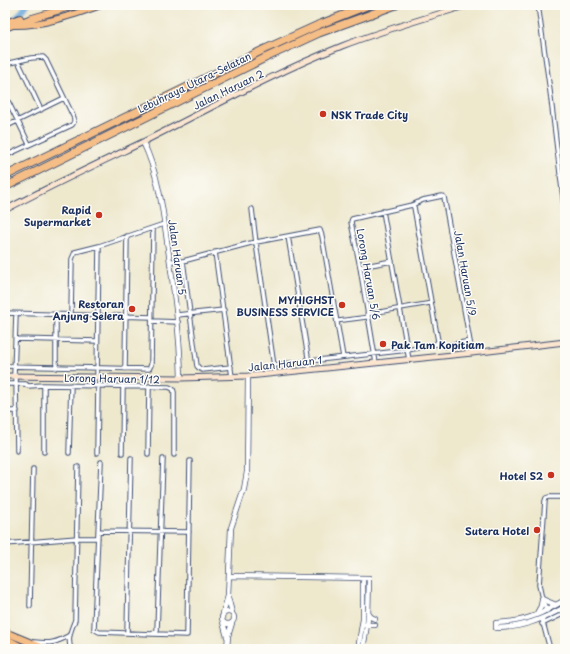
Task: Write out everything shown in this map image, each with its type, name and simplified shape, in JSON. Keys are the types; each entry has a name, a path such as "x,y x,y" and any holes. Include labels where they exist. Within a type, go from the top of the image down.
{"highway":[{"name":"Lebuhraya Utara–Selatan","path":"5,176 318,24 369,5"},
{"name":"Lebuhraya Utara–Selatan","path":"5,187 293,45 319,33 396,5"}],"main road":[{"path":"5,28 64,5"},
{"path":"5,23 77,5"},
{"path":"12,25 25,26 64,17 100,5"},
{"name":"Jalan Haruan 2","path":"5,210 57,182 143,142 268,79 341,46 393,27 468,5"},
{"name":"Jalan Haruan 1","path":"5,376 181,378 232,377 409,360 565,342"},
{"path":"5,632 46,649"},
{"path":"5,638 23,648 30,649"},
{"path":"5,646 11,649"}],"street":[{"path":"538,5 552,102 565,214"},
{"path":"5,64 43,57 46,60 74,118 72,125 5,156"},
{"path":"18,61 41,110"},
{"path":"5,96 29,144"},
{"path":"5,127 64,98"},
{"name":"Jalan Haruan 5","path":"143,142 157,183 170,261 178,322 181,378"},
{"name":"Jalan Haruan 5/9","path":"412,205 423,200 444,196 472,353"},
{"path":"409,360 383,211 412,205 414,208 438,341 436,344"},
{"path":"252,209 275,373"},
{"name":"Lorong Haruan 5/6","path":"376,363 352,219 383,211"},
{"path":"71,315 73,254 77,251 99,246 164,224"},
{"path":"5,366 149,369 151,365 153,228"},
{"path":"170,261 183,261 256,242 320,230 343,357"},
{"path":"125,369 127,236"},
{"path":"288,236 310,369"},
{"path":"97,377 99,246"},
{"path":"215,252 232,377"},
{"path":"183,261 197,366 202,370 231,368"},
{"path":"360,267 392,261"},
{"path":"337,321 368,316 431,302"},
{"path":"177,315 224,310"},
{"path":"5,313 126,316 178,322"},
{"path":"16,314 15,367 17,384 17,451"},
{"path":"56,315 56,368"},
{"path":"16,339 97,341"},
{"path":"274,365 408,350 436,344 445,346 470,341"},
{"path":"25,376 25,384"},
{"path":"227,649 227,641 222,619 228,596 231,528 244,489 247,472 248,376"},
{"name":"Lorong Haruan 1/12","path":"5,384 28,383 169,387 173,389 174,392 174,455"},
{"path":"44,384 44,452"},
{"path":"69,453 71,385"},
{"path":"97,453 98,385"},
{"path":"122,453 123,386"},
{"path":"148,386 148,454"},
{"path":"5,411 17,411"},
{"path":"127,633 131,458"},
{"path":"152,634 157,631 163,459"},
{"path":"100,462 94,629 100,632 187,635 190,461"},
{"path":"70,649 70,635 75,620 78,467"},
{"path":"30,606 33,469"},
{"path":"549,616 542,599 539,585 545,501 546,498 549,497 565,497"},
{"path":"98,531 189,532"},
{"path":"5,544 77,538 98,538"},
{"path":"229,576 369,578 368,613 365,619"},
{"path":"363,578 366,632 363,649"},
{"path":"227,641 234,617 228,596"},
{"path":"542,599 556,605"},
{"path":"535,616 541,606 542,599"},
{"path":"565,600 535,616 496,625 515,627 542,622 565,613"},
{"path":"542,622 549,616 565,607"},
{"path":"223,613 228,611 232,612"},
{"path":"368,613 375,622"},
{"path":"223,622 228,624 232,623"},
{"path":"365,625 375,622"},
{"path":"366,632 375,622"},
{"path":"542,622 550,649"},
{"path":"358,649 365,625"},
{"path":"27,641 46,643 55,642 70,635"}],"waterway":[{"path":"13,21 27,5"}],"place":[{"name":"NSK Trade City","path":"323,114"},
{"name":"Rapid Supermarket","path":"99,215"},
{"name":"MYHIGHST BUSINESS SERVICE","path":"342,305"},
{"name":"Restoran Anjung Selera","path":"132,309"},
{"name":"Pak Tam Kopitiam","path":"383,344"},
{"name":"Hotel S2","path":"551,475"},
{"name":"Sutera Hotel","path":"537,530"}]}
